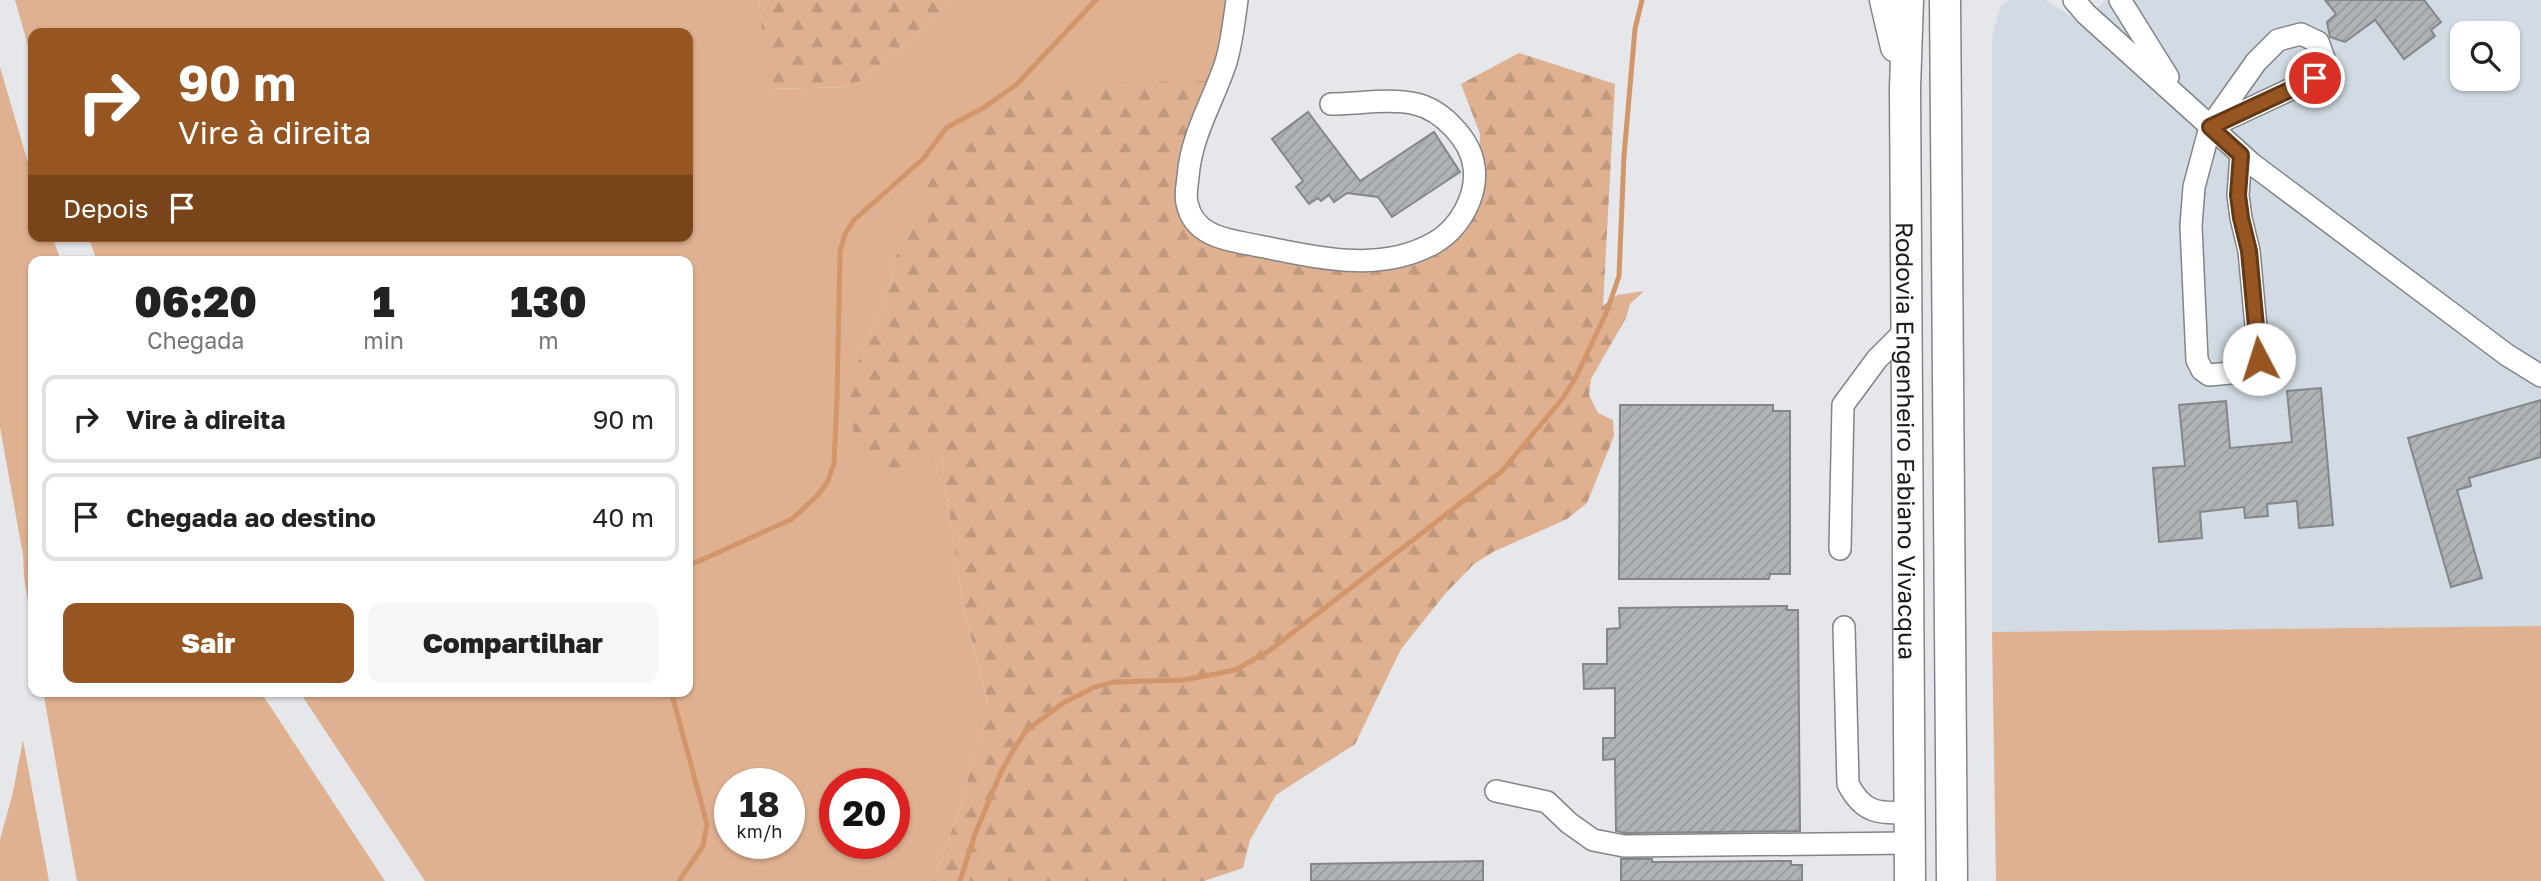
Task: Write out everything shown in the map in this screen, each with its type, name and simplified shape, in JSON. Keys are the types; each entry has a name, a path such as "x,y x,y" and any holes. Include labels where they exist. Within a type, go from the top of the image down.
{"highway":[{"path":"1885,0 1905,88"},
{"name":"Rodovia Engenheiro Fabiano Vivacqua","path":"1908,0 1905,88 1910,881"},
{"name":"Rodovia Engenheiro Fabiano Vivacqua","path":"1945,0 1952,881"},
{"path":"1946,55 1958,0"}],"lane":[{"path":"1237,0 1226,60 1199,126 1190,158 1186,202 1199,226 1221,238 1348,261 1379,260 1403,254 1436,242 1451,230 1463,215 1474,185 1474,167 1469,152 1454,128 1442,117 1418,104 1331,104"},
{"path":"2074,0 2241,155 2507,355 2541,376"},
{"path":"2120,0 2180,97"},
{"path":"2210,127 2315,78 2325,61 2318,41 2301,34 2278,40 2256,62 2210,127 2194,187 2191,226 2197,360 2209,375 2252,370 2259,359 2249,251 2238,195 2241,155"},
{"path":"1840,549 1843,405 1877,359 1907,329"},
{"path":"1844,627 1848,784 1857,802 1877,812 1910,812"},
{"path":"1496,791 1547,802 1569,823 1593,840 1624,846 1910,842"}],"shaded area":[{"path":"2010,0 2046,0 2081,23 2106,0 2541,0 2541,626 1992,632 1992,37 2001,5"}],"green space":[{"path":"15,0 759,0 768,89 853,87 935,19 949,0 1232,0 1225,67 1210,81 896,258 886,298 862,349 885,474 941,455 963,606 988,705 960,808 933,881 425,881 303,697 693,697 693,256 95,256 90,242 693,242 693,28 28,28 28,46"},
{"path":"759,0 949,0 935,19 853,87 767,89"},
{"path":"1519,53 1615,84 1603,306 1617,295 1644,291 1630,304 1626,318 1591,379 1589,395 1598,413 1613,420 1614,436 1587,503 1567,519 1493,552 1474,564 1445,594 1401,649 1355,744 1276,795 1250,840 1243,868 1204,881 933,881 960,808 988,704 963,606 941,456 885,474 853,431 850,392 862,349 886,298 896,258 941,157 1019,83 1210,81 1176,188 1179,218 1203,240 1323,265 1429,255 1479,186 1480,134 1461,84"},
{"path":"0,67 28,163 28,242 54,242 59,256 28,256 28,602 23,555 0,427"},
{"path":"2541,626 2541,881 1996,881 1992,632"},
{"path":"44,697 264,697 385,881 77,881"},
{"path":"23,740 49,881 0,881 0,840"}],"building":[{"path":"2325,0 2424,0 2441,22 2431,30 2435,36 2404,59 2375,20 2345,42 2330,37 2327,22 2336,14"},
{"path":"1308,112 1360,181 1434,132 1460,172 1392,217 1378,197 1347,193 1334,202 1329,195 1321,201 1318,198 1309,204 1296,187 1303,181 1272,139"},
{"path":"2321,388 2333,525 2299,528 2297,501 2267,504 2268,516 2245,518 2244,507 2200,512 2202,538 2159,542 2153,468 2185,466 2179,405 2226,401 2230,448 2292,442 2287,391"},
{"path":"2541,400 2541,457 2469,478 2471,486 2457,490 2482,578 2451,587 2408,438"},
{"path":"1620,405 1773,405 1773,411 1790,411 1790,574 1770,574 1769,579 1619,579"},
{"path":"1787,606 1787,610 1798,610 1800,831 1616,831 1615,759 1603,760 1603,738 1615,738 1615,688 1584,689 1583,664 1607,664 1607,629 1620,628 1619,608"},
{"path":"1621,859 1652,859 1652,862 1791,861 1791,865 1802,865 1802,881 1621,881"},
{"path":"1483,861 1483,881 1311,881 1311,864"}],"waterway":[{"path":"693,564 792,519 818,495 828,481 834,463 840,252 845,234 854,220 924,158 946,128 983,108 1016,85 1096,0"},
{"path":"960,881 975,834 1001,772 1026,731 1063,703 1095,687 1115,682 1184,680 1235,670 1269,651 1501,472 1563,398 1576,377 1607,311 1619,276 1624,156 1635,29 1642,0"},
{"path":"673,697 707,824 703,846 679,881"}],"route":[{"path":"2259,359 2249,251 2238,195 2241,155 2210,127 2315,78"}]}
